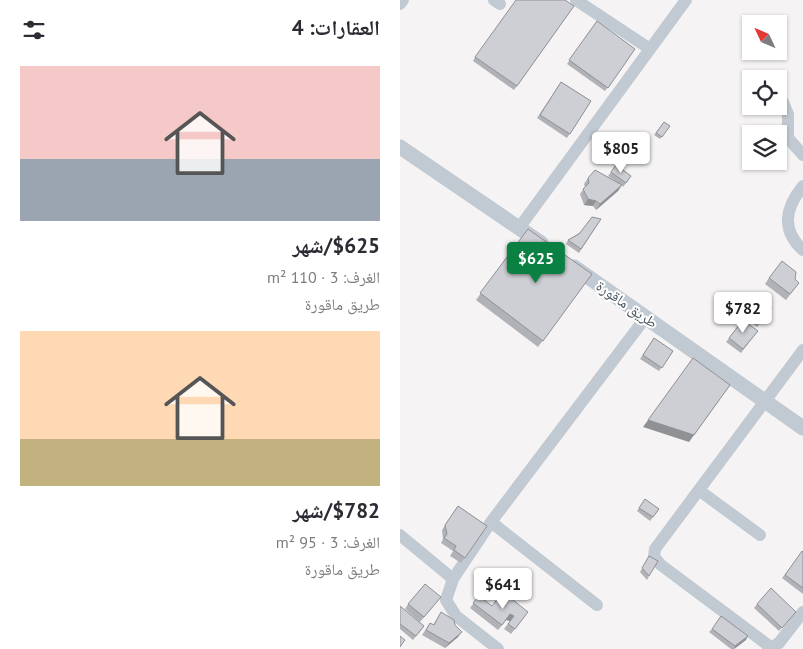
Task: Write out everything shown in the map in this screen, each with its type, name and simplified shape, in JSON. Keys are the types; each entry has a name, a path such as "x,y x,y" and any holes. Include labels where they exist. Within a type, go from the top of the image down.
{"street":[{"path":"400,4 403,0"},
{"path":"576,0 650,49"},
{"path":"519,228 686,0"},
{"path":"787,112 789,140 803,155"},
{"name":"طريق ماقورة","path":"400,147 555,253 803,428"},
{"path":"803,186 791,206 788,224 790,236 803,250"},
{"path":"498,649 450,610 446,600 453,579 491,522 646,317"},
{"path":"803,350 655,549 654,557 770,649 803,612"},
{"path":"700,491 760,535"},
{"path":"491,522 597,605"},
{"path":"400,535 453,579"}],"building":[{"path":"516,0 565,0 574,6 517,86 475,57"},
{"path":"597,21 635,49 608,88 569,60"},
{"path":"561,82 591,101 570,134 540,115"},
{"path":"664,122 670,126 662,137 656,133"},
{"path":"616,165 631,176 626,183 611,172"},
{"path":"595,170 622,185 600,204 588,199 583,189 589,183 588,178"},
{"path":"592,217 601,219 581,249 568,240 579,234"},
{"path":"528,229 592,274 543,341 480,293"},
{"path":"782,261 796,272 795,279 799,283 790,294 769,278"},
{"path":"759,297 772,308 759,323 746,312"},
{"path":"743,320 758,331 743,349 729,338"},
{"path":"654,338 673,351 662,368 643,355"},
{"path":"693,358 730,385 694,435 648,420"},
{"path":"645,499 659,509 653,517 639,508"},
{"path":"458,506 487,526 465,558 454,550 456,546 444,538 447,534 445,525"},
{"path":"803,552 803,588 785,575"},
{"path":"649,556 658,561 649,576 642,568"},
{"path":"425,584 441,597 424,617 408,604"},
{"path":"771,588 796,612 782,628 757,604"},
{"path":"503,592 528,612 515,629 508,624 514,616 510,614 502,625 473,603 479,596 492,606"},
{"path":"400,606 424,626 416,636 400,624"},
{"path":"441,612 454,620 455,625 462,632 449,643 426,630 430,623 434,625"},
{"path":"721,616 748,636 735,646 712,629"},
{"path":"400,636 405,640 400,647"}]}
